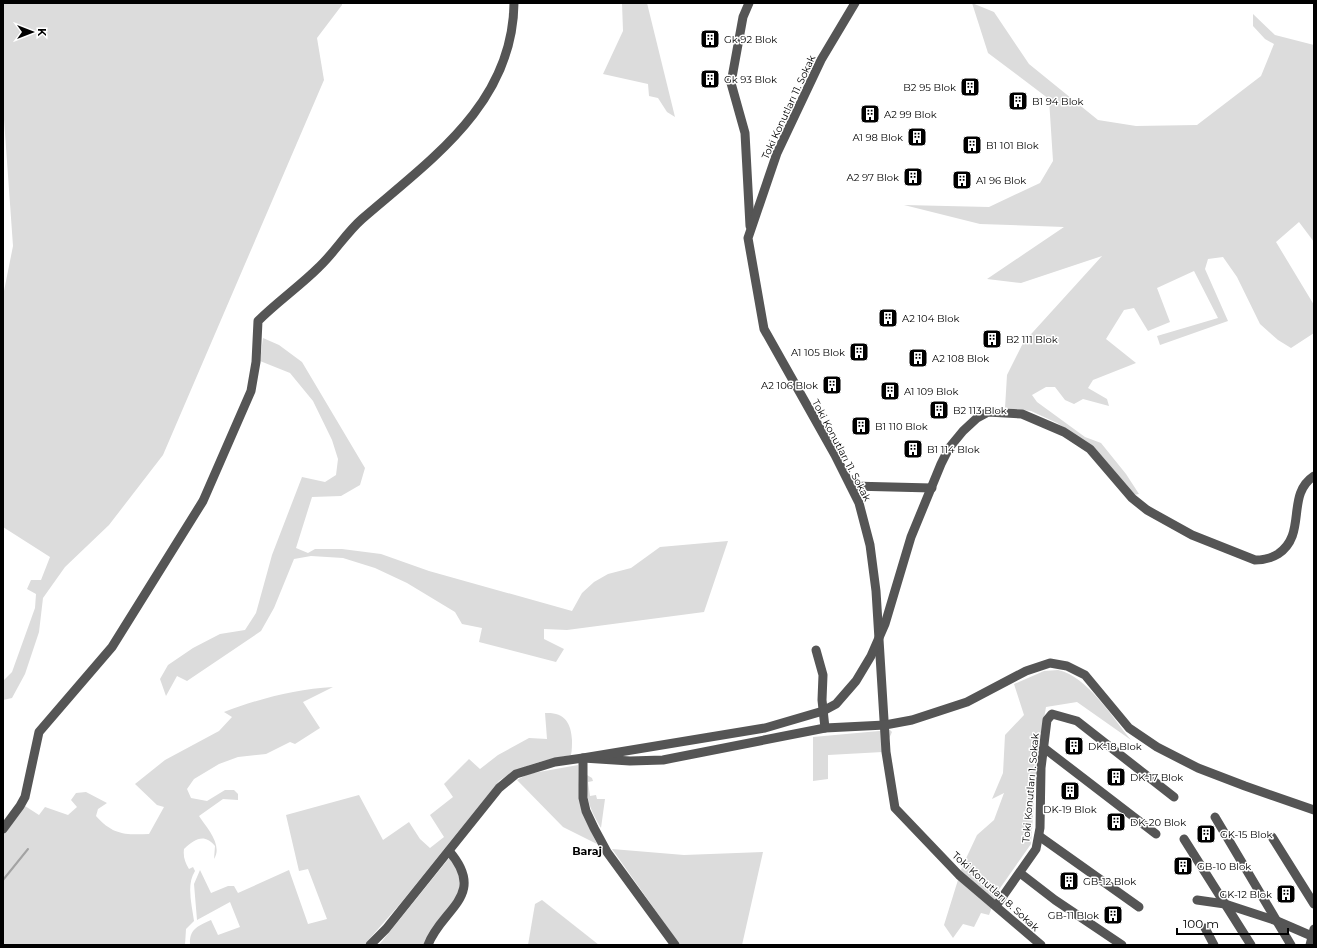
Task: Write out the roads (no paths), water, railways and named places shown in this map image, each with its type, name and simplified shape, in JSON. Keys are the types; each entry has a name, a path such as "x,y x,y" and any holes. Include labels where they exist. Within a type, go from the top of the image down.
{"street":[{"path":"3,829 20,806 24,797 39,732 112,647 203,501 251,390 256,362 258,321 320,266 360,221 431,161 467,123 482,102 502,64 511,27 514,3"},
{"path":"749,3 743,17 731,83 745,133 750,232"},
{"name":"Toki Konutları 11. Sokak","path":"855,3 821,60 777,153 748,238 764,329 859,502 870,545 876,591 878,640 885,725"},
{"path":"370,945 386,930 499,788 516,774 555,762 733,735 783,724 823,711 836,704 856,681 878,640 896,590 911,537 949,448 977,418 988,412 1022,414 1064,432 1080,441 1097,457 1132,498 1166,522 1244,557 1254,560 1265,560 1284,550 1290,543 1295,534 1299,496 1303,486 1314,476"},
{"path":"851,486 932,488"},
{"path":"816,650 823,674 823,711 825,728"},
{"path":"583,758 630,761 663,760 825,728 885,725 912,720 952,708 1042,664 1050,663 1063,665 1085,675 1129,728 1157,747 1198,768 1314,810"},
{"name":"Toki Konutları 1. Sokak","path":"996,906 1036,849 1039,836 1041,768 1047,720 1052,714 1077,721 1174,797"},
{"name":"Toki Konutları 8. Sokak","path":"885,725 886,752 895,808 959,875 1041,945"},
{"path":"1044,748 1156,834"},
{"path":"583,758 583,798 586,811 594,828 607,852 675,945"},
{"path":"1215,817 1291,945"},
{"path":"1039,836 1139,907"},
{"path":"1272,837 1314,904"},
{"path":"1184,839 1251,945"},
{"path":"428,945 457,903 462,891 462,870 449,850"},
{"path":"1020,873 1055,900 1122,945"},
{"path":"1197,900 1225,904 1277,921 1313,937"},
{"path":"1205,928 1214,945"}],"waterway":[{"path":"3,880 28,849"}],"place":[{"name":"Gk 92 Blok","path":"710,39"},
{"name":"Gk 93 Blok","path":"710,79"},
{"name":"B2 95 Blok","path":"970,87"},
{"name":"B1 94 Blok","path":"1018,101"},
{"name":"A2 99 Blok","path":"870,114"},
{"name":"A1 98 Blok","path":"917,137"},
{"name":"B1 101 Blok","path":"972,145"},
{"name":"A2 97 Blok","path":"913,177"},
{"name":"A1 96 Blok","path":"962,180"},
{"name":"A2 104 Blok","path":"888,318"},
{"name":"B2 111 Blok","path":"992,339"},
{"name":"A1 105 Blok","path":"859,352"},
{"name":"A2 108 Blok","path":"918,358"},
{"name":"A2 106 Blok","path":"832,385"},
{"name":"A1 109 Blok","path":"890,391"},
{"name":"B2 113 Blok","path":"939,410"},
{"name":"B1 110 Blok","path":"861,426"},
{"name":"B1 114 Blok","path":"913,449"},
{"name":"DK-18 Blok","path":"1074,746"},
{"name":"DK-17 Blok","path":"1116,777"},
{"name":"DK-19 Blok","path":"1070,791"},
{"name":"DK-20 Blok","path":"1116,822"},
{"name":"GK-15 Blok","path":"1206,834"},
{"name":"GB-10 Blok","path":"1183,866"},
{"name":"GB-12 Blok","path":"1069,881"},
{"name":"GK-12 Blok","path":"1286,894"},
{"name":"GB-11 Blok","path":"1113,915"}],"district":[{"name":"Baraj","path":"587,851"}]}
